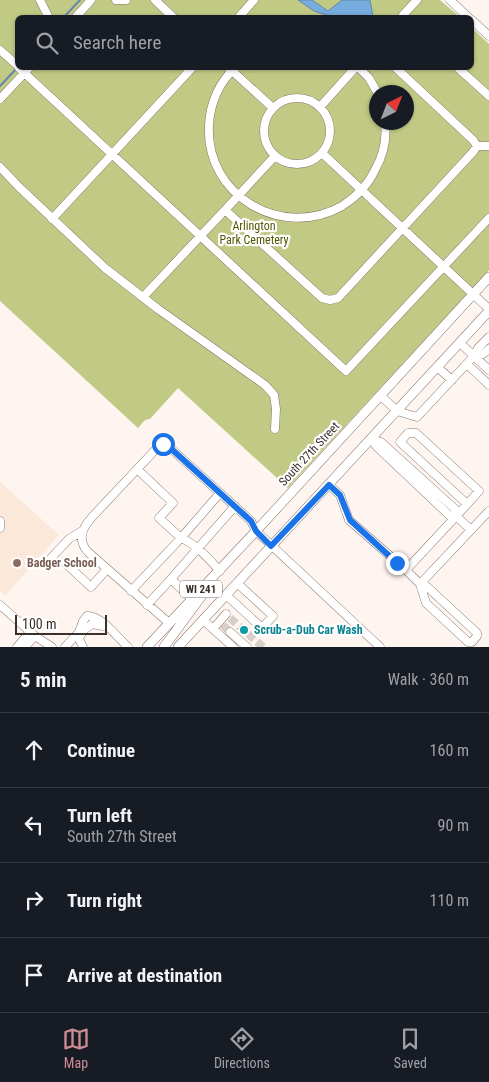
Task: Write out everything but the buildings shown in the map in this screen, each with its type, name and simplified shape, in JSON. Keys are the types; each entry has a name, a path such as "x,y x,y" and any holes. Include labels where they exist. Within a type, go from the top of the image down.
{"main road":[{"name":"South 27th Street","path":"219,570 489,277"},
{"name":"WI 241","path":"178,647 489,310"},
{"name":"WI 241","path":"147,647 219,570"},
{"path":"164,647 219,570"}],"street":[{"path":"40,0 47,15"},
{"path":"78,15 91,0"},
{"path":"116,0 126,0"},
{"path":"155,0 171,15"},
{"path":"241,15 254,0"},
{"path":"405,15 417,0"},
{"path":"450,0 466,15"},
{"path":"474,23 489,36"},
{"path":"0,50 15,62"},
{"path":"0,99 22,70"},
{"path":"25,70 346,371 489,218"},
{"path":"52,219 190,70"},
{"path":"231,70 214,99 210,116 211,150 225,181 238,196 266,213 300,218 318,216 349,202 362,190 380,161 385,130"},
{"path":"234,70 272,108"},
{"path":"320,107 353,70"},
{"path":"361,70 373,85"},
{"path":"398,70 473,140 477,146"},
{"path":"460,70 489,96"},
{"path":"296,97 305,98 320,107 330,124 330,134 322,153 304,163 294,164 275,156 265,141 264,132 264,123 272,108 279,102 296,97"},
{"path":"477,146 489,146"},
{"path":"225,210 322,298 330,300 338,298 477,146"},
{"path":"322,153 489,310"},
{"path":"143,297 275,156"},
{"path":"0,166 19,187 105,268 265,385 274,395 276,409 275,429"},
{"path":"380,395 397,411 417,417 467,364 478,348 489,337"},
{"path":"460,343 489,370"},
{"path":"474,356 483,354 489,349"},
{"path":"467,364 489,385"},
{"path":"437,367 452,380"},
{"path":"406,570 456,516 479,491 416,433 408,433 400,442 467,504"},
{"path":"372,438 376,446 449,515 456,516 471,530"},
{"path":"169,623 85,548 81,538 85,524 163,444 167,445 235,506 251,521 256,531 271,546 380,647"},
{"path":"137,469 173,503 159,518 181,538 198,548 219,570"},
{"path":"329,485 340,495 350,520 406,570 421,583 477,633 472,642 468,642 426,604 421,583"},
{"path":"131,591 220,493"},
{"path":"147,605 235,506"},
{"path":"421,583 489,511"},
{"path":"0,521 0,528"},
{"path":"51,558 69,539 82,531"},
{"path":"64,562 91,587 107,569"},
{"path":"171,579 192,599"},
{"path":"226,594 262,628 273,616 237,582"},
{"path":"213,629 228,616 216,605"},
{"path":"0,606 44,647"},
{"path":"65,647 79,632 87,616 92,615 121,643"},
{"path":"203,620 233,647"},
{"path":"83,647 79,640 80,636 92,624 102,626 121,643"},
{"path":"230,632 247,647"},
{"path":"17,647 32,634"},
{"path":"25,647 32,634"},
{"path":"32,634 52,647"},
{"path":"71,640 79,647"}],"shaded area":[{"name":"Badger School","path":"0,482 59,535 5,596 0,591"}],"green space":[{"name":"Arlington Park Cemetery","path":"0,0 440,0 458,15 15,15 15,70 474,70 474,30 489,44 489,270 288,488 178,388 150,419 145,420 138,428 0,301"}],"water":[{"path":"298,0 312,0 328,11 342,0 370,0 373,15 326,15 314,11"}],"waterway":[{"path":"66,15 80,0"},
{"path":"0,86 15,70"}],"tunnel":[{"path":"230,618 263,647"},
{"path":"223,625 230,632"}],"place":[{"name":"Badger School","path":"17,563"},
{"name":"Scrub-a-Dub Car Wash","path":"244,630"}],"route":[{"path":"163,444 167,445 251,521 256,531 271,546 329,485 340,495 350,520 397,563"}]}
